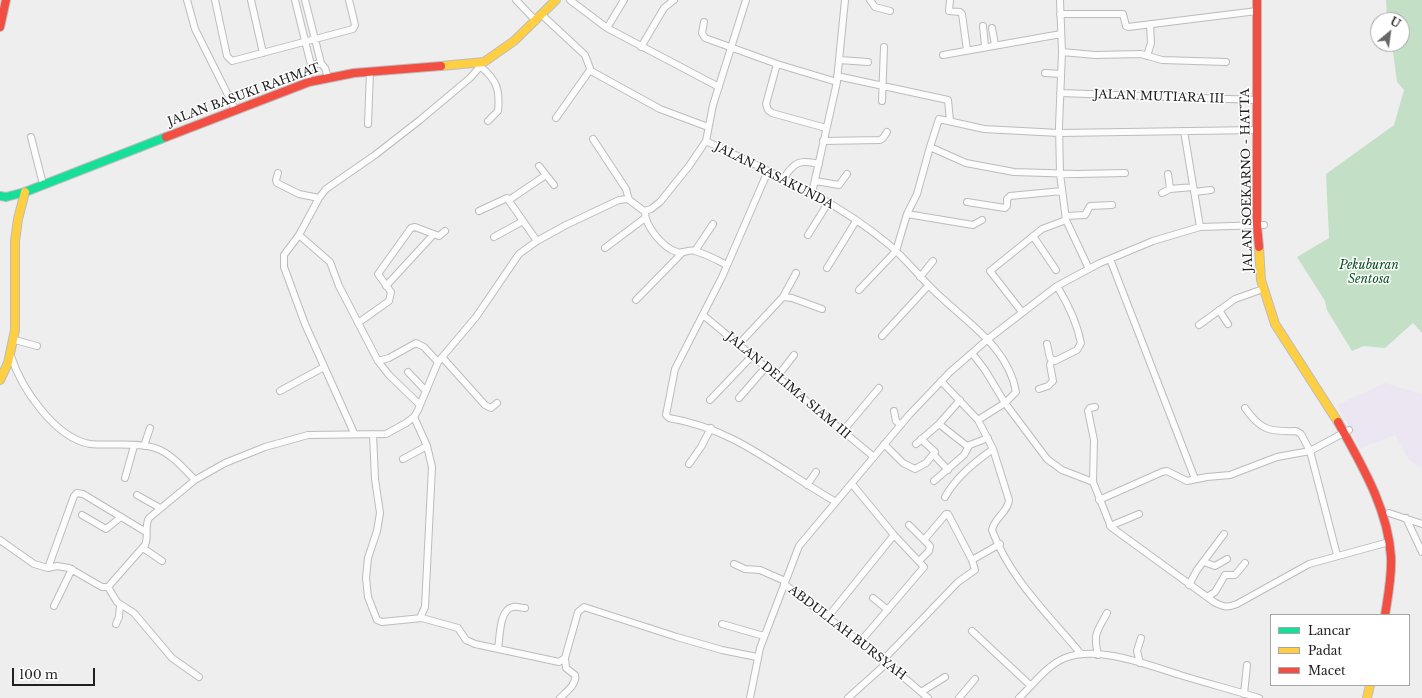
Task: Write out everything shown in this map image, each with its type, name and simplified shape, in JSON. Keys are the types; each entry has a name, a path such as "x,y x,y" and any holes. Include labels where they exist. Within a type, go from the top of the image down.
{"main road":[{"path":"0,28 6,0"},
{"name":"JALAN BASUKI RAHMAT","path":"0,196 6,197 25,192 235,109 309,82 328,77 370,71 482,65 504,50 556,0"},
{"name":"JALAN SOEKARNO - HATTA","path":"1257,0 1257,130 1260,225 1267,278 1280,318 1346,432 1365,472 1386,524 1389,542 1390,579 1384,614"},
{"name":"JALAN SOEKARNO - HATTA","path":"1264,0 1259,264 1263,289 1275,324 1371,471 1389,514 1394,534 1398,566 1391,614"},
{"path":"0,380 11,356 15,340 17,315 15,243 17,220 25,192"},
{"path":"1367,698 1370,686"},
{"path":"1374,698 1377,686"}],"street":[{"path":"187,0 195,28 235,109"},
{"path":"215,0 228,58 232,60 315,40 354,28 348,0"},
{"path":"251,0 262,53"},
{"path":"295,0 304,42 311,65 308,73 309,82"},
{"path":"305,0 321,63 326,68 328,77"},
{"path":"516,0 585,55 590,70 660,109 708,127"},
{"path":"570,0 607,28 719,87"},
{"path":"607,28 624,0"},
{"path":"641,47 664,8 674,0"},
{"name":"JALAN RASAKUNDA","path":"746,0 719,87 708,127 706,141 784,178 828,203 856,220 896,251 928,286 988,339 1007,365 1016,392 1005,403"},
{"path":"812,194 837,79 845,0"},
{"path":"870,0 874,7 890,12"},
{"path":"950,0 949,11 960,12 962,14 967,50"},
{"path":"1060,0 1062,52 1059,133 1060,174 1066,218 1089,269"},
{"path":"1060,14 1122,13 1124,15 1127,27 1256,11"},
{"path":"704,22 702,33 704,36 777,64 837,79 881,86 948,100 950,121"},
{"path":"1147,56 1151,43 1150,24"},
{"path":"983,26 985,46"},
{"path":"992,28 995,45"},
{"path":"943,54 1061,34"},
{"path":"882,101 881,86 884,47"},
{"path":"1062,52 1095,55 1141,54 1162,60 1226,62"},
{"path":"839,60 868,62"},
{"path":"311,65 321,63"},
{"path":"777,64 766,104 768,110 772,113 826,128"},
{"path":"354,433 305,324 284,267 285,253 299,235 319,198 333,184 375,155 420,120 482,65 496,83 498,90 498,111 488,121"},
{"path":"556,118 590,70"},
{"path":"368,124 370,71"},
{"path":"1045,73 1061,74"},
{"name":"JALAN MUTIARA III","path":"1060,93 1257,100"},
{"path":"859,290 896,251 907,214 917,194 938,120 950,121 984,129 1059,133 1257,130"},
{"path":"1184,131 1200,227"},
{"path":"824,141 880,140 887,132"},
{"path":"31,137 43,184"},
{"path":"593,139 626,189 629,200 645,215 656,236 672,250 682,253 695,251 727,265"},
{"path":"605,248 660,202 690,166 706,141"},
{"path":"930,147 966,163 1014,172 1060,174 1125,173"},
{"path":"784,178 790,168 797,163 806,161 819,164"},
{"path":"539,166 554,185"},
{"path":"768,171 727,265 675,369 666,415 669,418 693,422 710,428 751,448 836,502"},
{"path":"278,173 276,180 277,183 299,194 319,198"},
{"path":"815,181 839,185 847,174"},
{"path":"1168,174 1170,189"},
{"path":"509,200 546,175"},
{"path":"1162,193 1170,189 1211,190"},
{"path":"967,202 1005,208 1007,206 1007,199 1010,196 1062,191"},
{"path":"479,211 505,198 509,200 537,241"},
{"path":"108,588 143,548 146,542 146,525 149,518 195,480 238,458 300,437 390,432 414,417 440,360 476,317 519,254 537,241 612,202 622,199 629,200"},
{"path":"808,235 828,203"},
{"path":"1022,312 990,271 1042,229 1066,218 1084,215 1089,207 1093,205 1112,205"},
{"path":"907,214 973,225 982,220"},
{"path":"827,268 856,220"},
{"path":"494,237 523,221"},
{"path":"695,251 714,224"},
{"path":"750,698 757,657 799,546 884,444 941,381 988,339 1022,312 1057,286 1089,269 1153,241 1200,227 1260,225"},
{"path":"358,323 389,301 391,294 378,276 378,272 412,227 420,228 433,235 441,236 445,231"},
{"path":"299,235 330,262 339,286 378,361 389,376 420,405"},
{"path":"386,286 433,235"},
{"path":"1033,236 1056,270"},
{"path":"636,300 682,253"},
{"path":"1110,259 1195,479"},
{"path":"920,277 933,261"},
{"path":"738,345 783,297 796,273"},
{"path":"882,336 928,286"},
{"path":"1052,360 1056,361 1077,350 1081,343 1067,302 1057,286"},
{"path":"1199,325 1235,299 1263,289"},
{"path":"783,297 792,298 822,309"},
{"path":"1219,310 1228,324"},
{"name":"JALAN DELIMA SIAM III","path":"703,314 738,345 815,407 842,432 874,457"},
{"path":"15,340 37,346"},
{"path":"378,361 389,358 416,343 424,347 440,360 485,405 491,408 497,404"},
{"path":"1038,389 1048,386 1053,380 1050,364 1052,360 1047,344"},
{"path":"972,353 985,370 1005,403 1051,462 1062,470 1093,482"},
{"path":"777,377 794,355"},
{"path":"11,356 20,378 31,397 68,435 79,441 91,444 144,446 162,451 180,465 195,480"},
{"path":"710,400 752,356"},
{"path":"280,391 324,367"},
{"path":"739,398 766,367"},
{"path":"408,372 426,391"},
{"path":"941,381 978,420 993,449 1009,495 1009,504 992,527 1000,544 1025,589 1082,654"},
{"path":"842,432 879,388"},
{"path":"916,444 938,424 960,400"},
{"path":"978,420 1005,403"},
{"path":"1095,407 1090,408 1088,411 1094,440 1093,482 1110,526 1115,532 1189,585 1223,607 1237,604 1309,564 1337,555 1360,551 1389,542"},
{"path":"1245,408 1254,421 1266,430 1299,432 1310,450 1337,555"},
{"path":"894,412 895,420 901,425"},
{"path":"414,417 426,446 432,467 425,608 420,618"},
{"path":"938,424 962,444 969,446"},
{"path":"144,446 150,428"},
{"path":"689,464 702,447 710,428"},
{"path":"1099,500 1165,471 1185,481 1230,475 1277,457 1310,450 1346,432"},
{"path":"373,434 375,479 380,513 377,531 366,568 366,584 368,597 377,620 382,622 420,618 458,628 468,642 553,661 561,661 565,658"},
{"path":"934,481 964,455 969,446 988,438"},
{"path":"921,439 934,450 934,455 948,470"},
{"path":"884,444 903,463 913,469 923,466 934,455"},
{"path":"124,478 134,446"},
{"path":"403,459 426,446"},
{"path":"945,497 952,486 974,463 993,449"},
{"path":"808,485 816,472"},
{"path":"852,484 894,535 923,566 923,569 860,642"},
{"path":"48,568 76,494 83,494 146,532"},
{"path":"137,495 160,508"},
{"path":"848,698 885,662 958,582 975,570 972,560 948,514 924,540"},
{"path":"1110,526 1139,514"},
{"path":"1389,514 1422,524"},
{"path":"82,515 106,530 121,517"},
{"path":"1406,518 1422,552"},
{"path":"909,525 930,548 919,561"},
{"path":"1189,585 1195,573 1224,534"},
{"path":"827,618 894,535"},
{"path":"0,540 34,564 48,568 61,566 72,569 102,587 108,588 120,605 134,612 172,658 199,677"},
{"path":"972,560 1000,544"},
{"path":"143,548 162,561"},
{"path":"1204,562 1215,566 1227,559"},
{"path":"1207,597 1215,592 1225,575 1234,575 1245,563"},
{"name":"ABDULLAH BURSYAH","path":"734,564 745,569 760,570 785,583 928,698"},
{"path":"54,606 72,569"},
{"path":"873,598 888,610"},
{"path":"116,624 120,605"},
{"path":"498,649 503,617 506,611 513,607 525,608"},
{"path":"560,698 573,684 576,678 575,675 566,668 565,658 578,612 584,607 677,637 722,650 757,657"},
{"path":"1098,655 1095,642 1096,635 1107,613"},
{"path":"722,624 764,636"},
{"path":"972,631 1031,686"},
{"path":"1140,663 1137,651 1142,638"},
{"path":"1021,698 1031,686 1056,663 1066,657 1082,654 1098,655 1140,663 1259,698"},
{"path":"1244,694 1247,665"},
{"path":"922,692 945,678"},
{"path":"959,698 976,679"}],"shaded area":[{"path":"1385,383 1422,394 1422,469 1409,460 1395,435 1360,448 1337,405"}],"green space":[{"name":"Pekuburan Sentosa","path":"1386,0 1422,0 1422,333 1413,323 1385,348 1364,346 1352,351 1327,310 1325,301 1297,257 1329,238 1326,174 1394,125 1404,90 1397,82 1393,52 1410,52 1410,12 1387,12"}],"traffic: fast":[{"path":"0,196 6,197 25,192 166,137"}],"traffic: slow":[{"path":"441,66 484,62 514,41 556,0"},
{"path":"0,380 8,363 15,330 15,241 18,219 25,192"},
{"path":"1259,247 1261,280 1275,324 1338,422"},
{"path":"1367,698 1370,686"}],"traffic: jam":[{"path":"0,27 6,0"},
{"path":"1257,0 1257,225 1259,247"},
{"path":"166,137 309,82 354,73 441,66"},
{"path":"1338,422 1364,470 1385,521 1391,557 1390,586 1385,614"}]}
